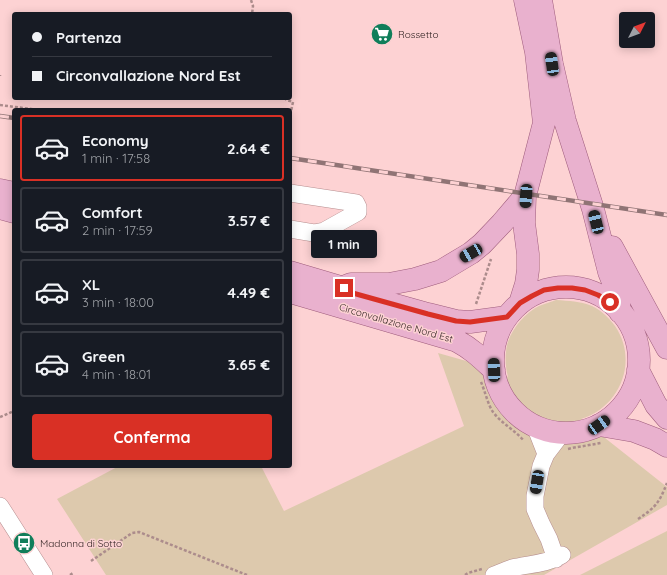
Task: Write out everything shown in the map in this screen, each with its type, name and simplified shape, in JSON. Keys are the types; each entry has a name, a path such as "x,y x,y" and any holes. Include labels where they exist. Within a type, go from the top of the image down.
{"main road":[{"path":"525,0 536,52 544,123 526,196 524,223 528,254 526,284 513,310 502,325 496,339 493,355 497,385 503,398 522,419 548,431 563,442 575,433 587,430 602,434 634,431 655,439 667,446"},
{"path":"541,0 552,64 565,121 593,209 609,272 618,295 620,312"},
{"path":"0,190 12,193"},
{"name":"Circonvallazione Nord Est","path":"344,288 350,284 389,284 415,280 441,271 471,253 502,224 526,196"},
{"path":"0,208 12,211"},
{"path":"593,209 615,254 659,326 667,348"},
{"name":"Circonvallazione Nord Est","path":"292,273 344,288 349,292 456,321 470,322 513,310"},
{"path":"513,310 532,296 544,290 572,288 585,290 610,302 628,322 634,333 637,345 639,358 638,370 634,387 625,403 614,415 602,434"},
{"name":"Circonvallazione Nord Est","path":"292,293 457,341 469,348 494,370"},
{"path":"638,370 656,405 667,418"}],"street":[{"path":"292,193 356,203 358,212 324,231 314,232 292,229"},
{"path":"535,426 546,454"},
{"path":"488,572 511,568 520,570 559,557 541,523 536,509 535,496 541,466 546,454 563,442"},
{"path":"0,506 44,575"}],"path":[{"path":"251,0 253,6 252,12"},
{"path":"287,100 293,102 292,108"},
{"path":"0,105 23,108"},
{"path":"0,417 12,412"},
{"path":"563,442 572,448 602,434"},
{"path":"638,519 649,512 657,504 667,483"},
{"path":"91,561 132,533 139,532 247,575"},
{"path":"465,575 468,573 488,572"}],"shaded area":[{"path":"556,300 579,302 592,306 605,314 615,326 622,340 625,354 625,368 622,381 615,394 606,404 595,413 581,419 667,487 667,505 544,575 106,575 57,499 115,468 262,468 284,511 464,426 438,353 491,368 508,377 506,352 509,338 522,319 539,306"},
{"path":"667,531 667,575 580,575"}],"railway":[{"path":"0,116 12,118"},
{"path":"292,158 667,215"}],"place":[{"name":"Rossetto","path":"382,34"},
{"name":"Madonna di Sotto","path":"24,543"}],"route":[{"path":"344,288 349,292 428,314 456,321 470,322 507,317 520,303 532,296 544,290 558,288 585,290 610,302"}]}
